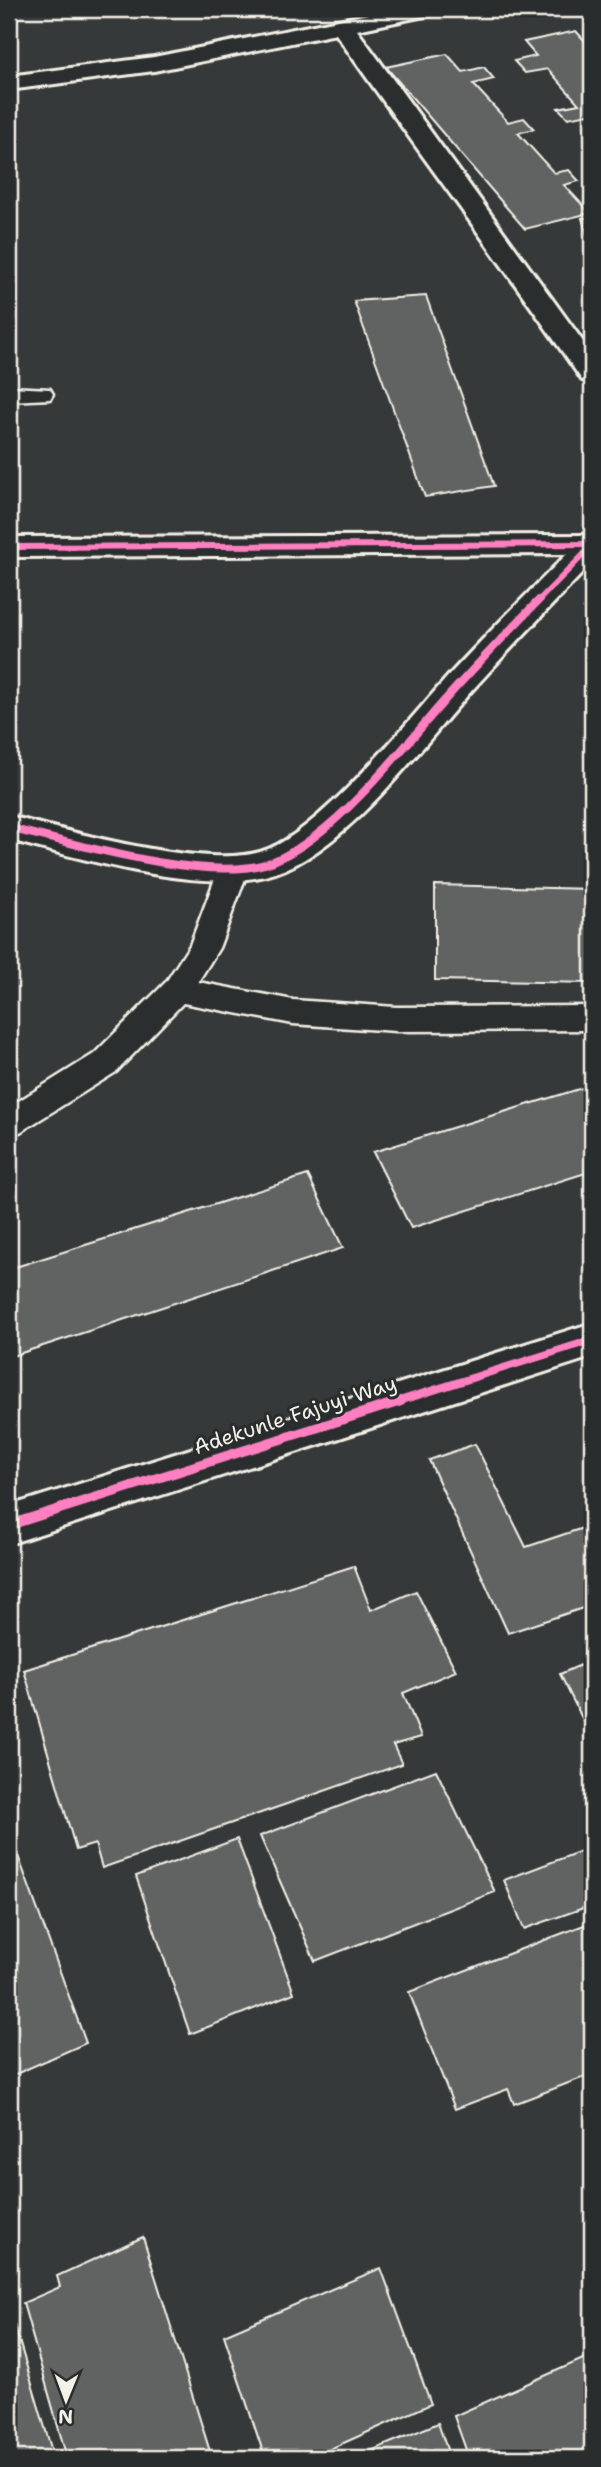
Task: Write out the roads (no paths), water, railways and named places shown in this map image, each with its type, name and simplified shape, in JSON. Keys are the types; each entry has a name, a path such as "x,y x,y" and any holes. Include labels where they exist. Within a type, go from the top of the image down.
{"street":[{"path":"9,83 154,64 426,9"},
{"path":"342,26 445,173 538,294 592,373"},
{"path":"9,547 592,545"},
{"path":"9,828 200,866 234,868 266,864 309,840 350,805 495,646 592,545"},
{"name":"Adekunle Fajuyi Way","path":"9,1525 592,1340"}],"lane":[{"path":"9,394 41,394"},
{"path":"9,1123 105,1063 177,990 204,948 234,868"},
{"path":"177,990 293,1012 370,1017 592,1018"}]}
